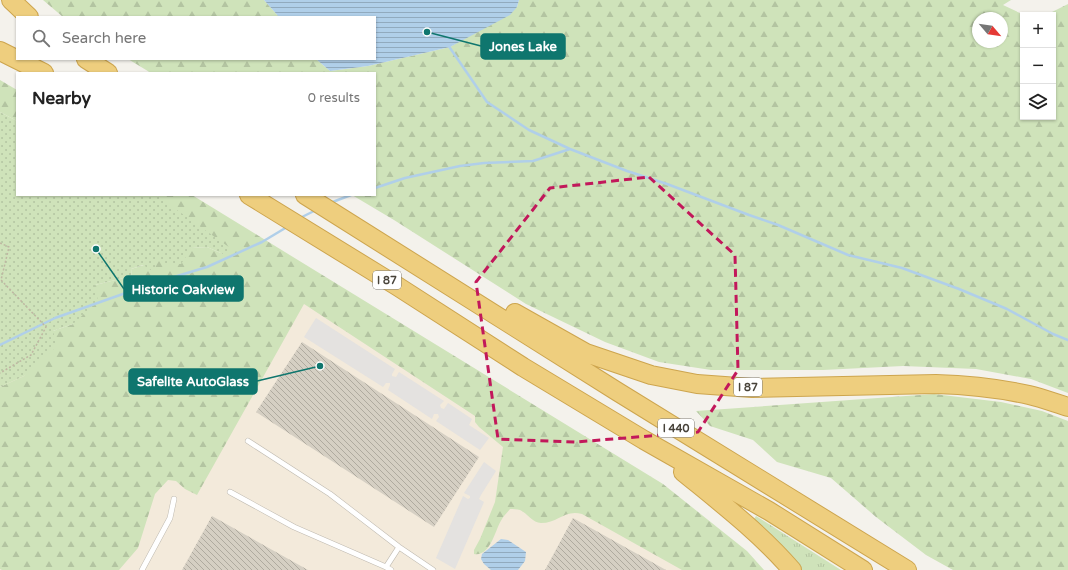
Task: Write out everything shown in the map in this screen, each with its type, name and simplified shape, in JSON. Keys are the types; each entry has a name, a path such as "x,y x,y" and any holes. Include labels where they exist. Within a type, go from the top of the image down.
{"highway":[{"path":"11,0 28,16"},
{"path":"0,6 16,16"},
{"path":"0,39 16,48"},
{"path":"0,51 16,59"},
{"path":"18,60 42,72"},
{"path":"35,60 54,72"},
{"path":"88,60 106,72"},
{"name":"I 87","path":"251,196 397,286 523,367 644,440 745,522 778,553 792,570"},
{"name":"I 87","path":"307,196 447,284 483,296 586,353 651,375 697,384 752,388 936,384 966,385 998,388 1031,395 1068,407"},
{"name":"I 440","path":"447,284 632,401 907,570"},
{"name":"I 440","path":"644,440 769,511 863,570"}],"lane":[{"path":"248,441 330,494 399,547 433,570"},
{"path":"230,492 294,527 389,569 399,547"},
{"path":"142,570 170,518 174,499"}],"path":[{"path":"0,242 9,247 0,280 46,327 31,355 0,372"}],"highlighted area":[{"path":"649,177 735,255 738,370 698,432 576,442 498,439 476,282 550,188"}],"shaded area":[{"path":"233,250 737,570 0,570 0,387"},
{"path":"316,318 395,369 392,376 396,377 399,372 444,401 440,405 441,408 444,409 448,403 472,419 469,425 489,438 480,450 436,421 439,417 438,414 434,414 432,419 388,390 390,383 386,383 383,387 304,337"},
{"path":"484,462 496,471 479,499 484,502 455,569 436,558 463,496 468,499 470,498 470,496 464,493"}],"green space":[{"path":"43,0 264,0 278,16 62,16"},
{"path":"519,0 1011,0 1003,5 1020,13 1020,120 1056,120 1056,12 1052,12 1068,4 1068,393 1031,379 976,369 903,366 823,370 711,370 659,362 605,342 526,304 354,196 376,196 376,72 149,72 130,60 317,60 330,71 368,66 450,47 517,7"},
{"path":"0,80 16,89 16,120 0,112"},
{"path":"0,112 16,120 16,196 157,196 233,250 223,254 207,247 192,248 181,264 162,264 158,256 154,272 143,265 131,269 132,276 95,285 98,301 73,324 53,331 57,346 24,376 0,387"},
{"path":"157,196 194,196 663,484 747,551 764,570 682,570 582,514 571,513 552,521 538,523 523,511 514,509 510,509 499,523 492,541 485,551 480,554 474,554 474,550 495,502 503,447 479,427 475,422 475,416 304,304 197,495 185,489 176,481 168,480 155,494 138,548 119,570 0,569 0,387 24,376 53,331 73,324 95,285 132,276 131,269 144,265 158,255 192,248 207,247 223,254"},
{"path":"934,394 1001,402 1042,411 1068,421 1068,570 953,570 926,555 876,517 831,478 777,462 753,440 710,426 696,411"},
{"path":"756,516 841,570 801,570 775,539 754,519"}],"water":[{"path":"264,0 519,0 517,7 510,15 450,47 368,66 330,71 317,60 376,60 376,16 278,16"},
{"path":"501,539 508,540 526,552 525,561 518,570 491,570 481,559 482,554"}],"building":[{"path":"302,342 479,457 434,527 256,412"},
{"path":"212,516 308,570 182,570"},
{"path":"573,518 666,570 545,570"}],"waterway":[{"path":"448,45 487,102 529,130 570,149 778,225 848,255 902,268 959,289 1007,309 1053,334 1068,340"},
{"path":"376,188 405,178 460,166 484,163 533,161 570,149"},
{"path":"330,203 348,196"},
{"path":"300,218 316,210"},
{"path":"0,345 55,318 154,283 207,267 262,242 287,227"}],"place":[{"name":"Jones Lake","path":"427,32"},
{"name":"Historic Oakview","path":"96,249"},
{"name":"Safelite AutoGlass","path":"320,366"}]}
